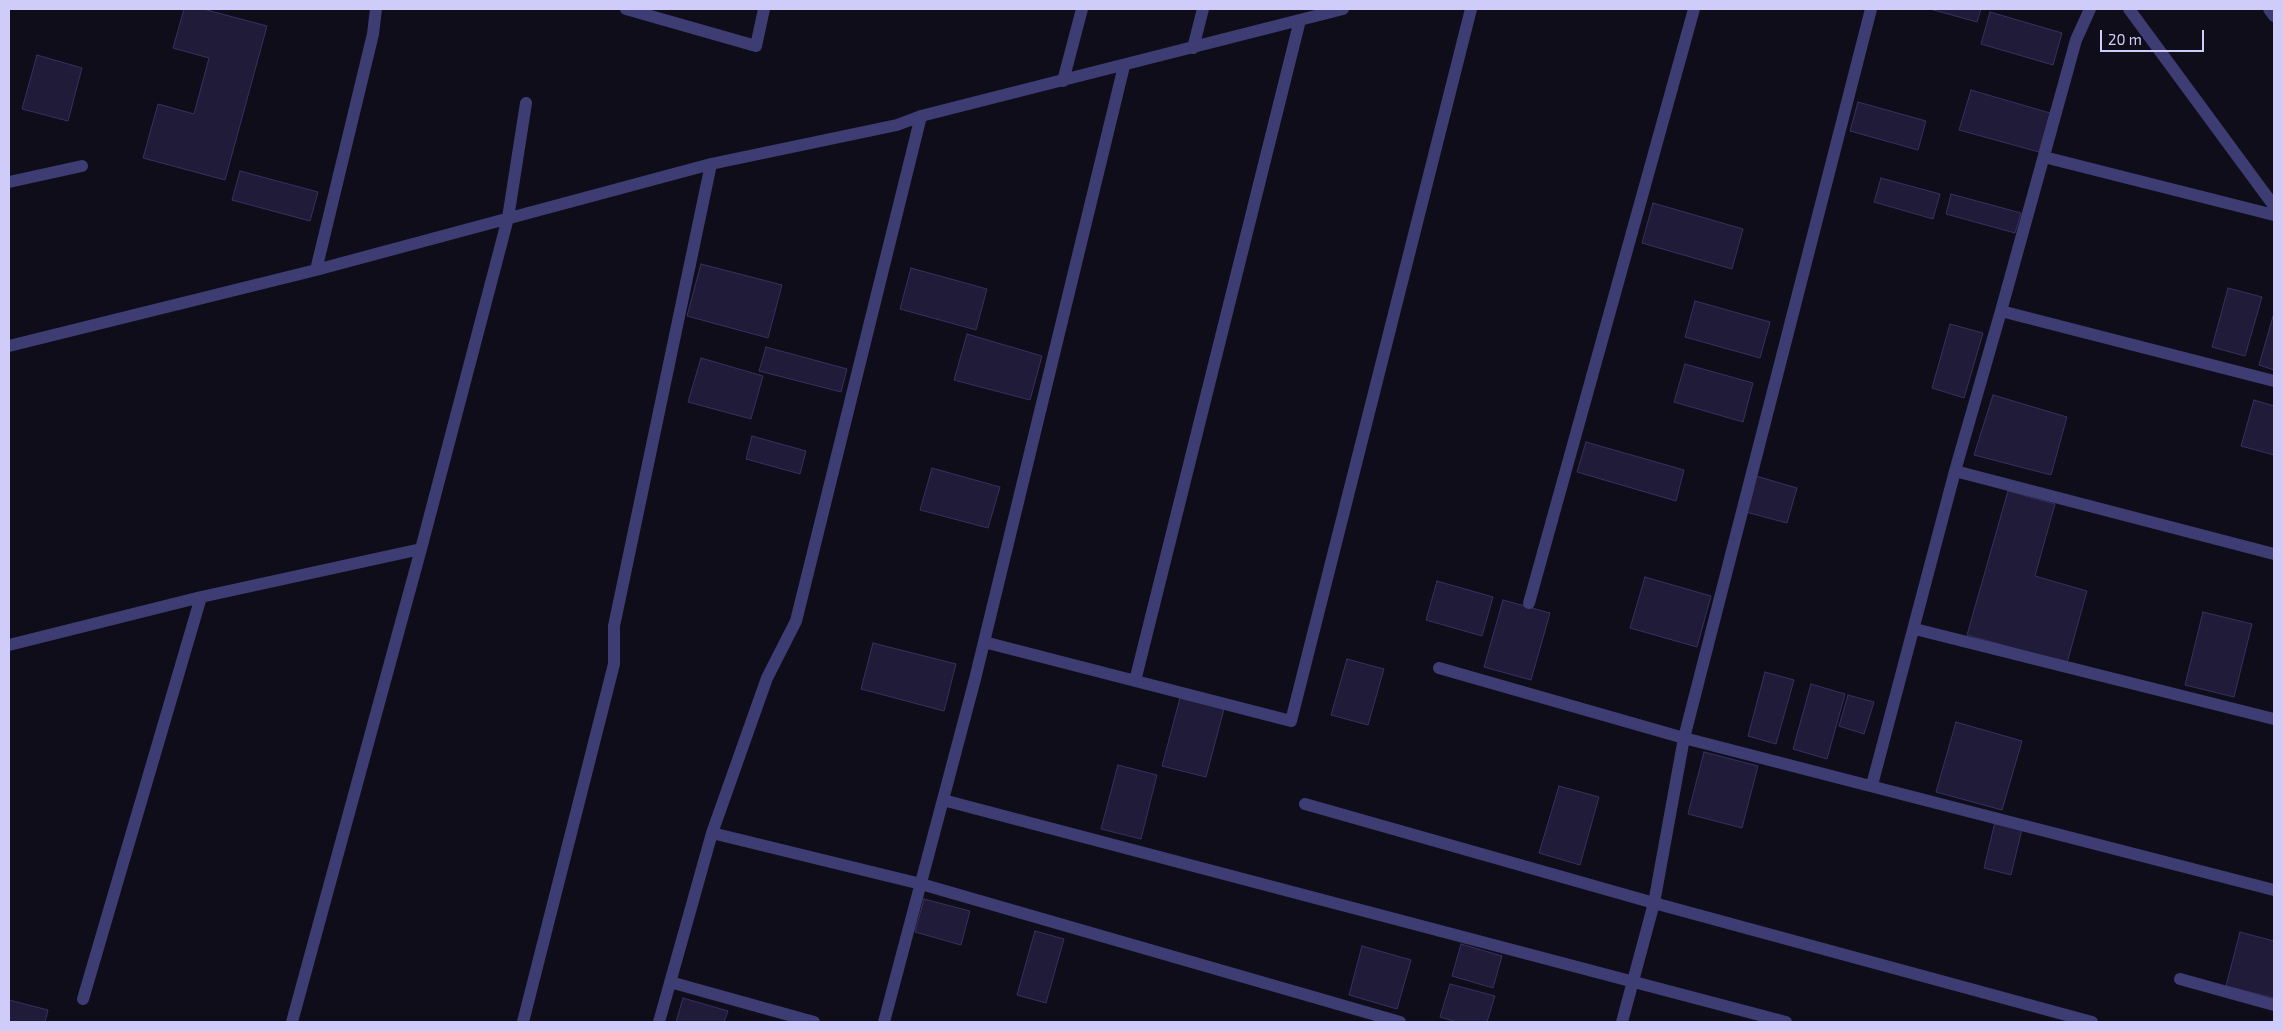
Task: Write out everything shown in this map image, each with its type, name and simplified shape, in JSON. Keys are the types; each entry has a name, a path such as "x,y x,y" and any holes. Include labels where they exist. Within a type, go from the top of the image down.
{"street":[{"path":"316,270 373,34 376,9"},
{"path":"626,9 648,11 756,46 764,9"},
{"path":"1063,81 1082,9"},
{"path":"1193,48 1203,9"},
{"path":"9,346 316,270 711,164 897,125 921,116 1344,9"},
{"path":"984,642 1291,720 1470,9"},
{"path":"1529,603 1694,9"},
{"path":"1622,1022 1654,903 1684,738 1871,9"},
{"path":"1872,785 1915,629 1955,471 2076,40 2090,9"},
{"path":"2129,9 2274,206"},
{"path":"2269,9 2274,16"},
{"path":"1135,681 1300,20"},
{"path":"884,1022 984,642 1124,66"},
{"path":"292,1022 421,548 508,218 526,103"},
{"path":"659,1022 712,834 768,678 796,621 921,116"},
{"path":"2044,157 2274,215"},
{"path":"523,1022 614,664 614,626 711,164"},
{"path":"9,182 82,166"},
{"path":"2001,312 2274,381"},
{"path":"1955,471 2274,554"},
{"path":"9,645 201,597 421,548"},
{"path":"83,999 201,597"},
{"path":"1915,629 2274,719"},
{"path":"1439,668 1684,738 2274,890"},
{"path":"943,800 1786,1022"},
{"path":"1305,804 1654,903 2092,1022"},
{"path":"712,834 921,884 1400,1022"},
{"path":"2180,979 2274,1005"},
{"path":"670,982 814,1022"}],"building":[{"path":"184,9 203,9 267,26 225,180 143,158 158,104 194,114 209,58 173,48"},
{"path":"1930,9 1981,9 1977,22"},
{"path":"1990,12 2062,33 2053,65 1981,44"},
{"path":"37,55 82,68 68,121 22,109"},
{"path":"1971,90 2050,113 2039,152 1959,130"},
{"path":"1858,102 1926,121 1918,150 1850,131"},
{"path":"240,171 318,192 310,221 232,200"},
{"path":"1881,178 1940,194 1933,219 1874,202"},
{"path":"1951,194 2021,213 2015,233 1946,214"},
{"path":"1653,203 1743,229 1732,269 1642,243"},
{"path":"701,264 782,285 768,338 687,316"},
{"path":"911,268 987,289 976,330 900,309"},
{"path":"2228,288 2262,297 2245,356 2212,347"},
{"path":"1695,301 1770,322 1760,358 1685,337"},
{"path":"2274,313 2274,370 2259,365"},
{"path":"1950,324 1983,333 1964,398 1932,388"},
{"path":"967,334 1042,356 1030,400 954,380"},
{"path":"766,347 847,369 841,392 759,371"},
{"path":"701,358 763,376 751,419 688,402"},
{"path":"1685,364 1753,383 1743,422 1674,402"},
{"path":"1993,395 2067,417 2051,475 1974,455"},
{"path":"2254,400 2274,406 2274,455 2241,446"},
{"path":"752,436 806,451 800,474 746,459"},
{"path":"1586,442 1684,470 1676,501 1577,472"},
{"path":"932,468 1000,487 988,528 920,510"},
{"path":"1756,476 1797,488 1787,523 1746,512"},
{"path":"2008,491 2055,504 2035,576 2087,591 2067,663 1967,635"},
{"path":"1645,577 1711,596 1697,647 1630,628"},
{"path":"1437,581 1493,597 1482,636 1426,620"},
{"path":"1503,600 1550,613 1531,680 1484,667"},
{"path":"2203,612 2252,624 2234,697 2185,685"},
{"path":"873,643 956,664 944,711 861,689"},
{"path":"1347,659 1384,669 1368,725 1331,715"},
{"path":"1765,672 1794,680 1776,744 1748,736"},
{"path":"1811,684 1845,694 1827,759 1793,749"},
{"path":"1848,695 1874,702 1864,734 1839,726"},
{"path":"1180,698 1224,709 1206,777 1162,766"},
{"path":"1956,722 2022,741 2002,810 1936,792"},
{"path":"1704,752 1758,766 1742,828 1688,814"},
{"path":"1118,765 1157,775 1141,839 1101,829"},
{"path":"1559,786 1599,797 1580,865 1539,853"},
{"path":"1995,822 2022,829 2011,875 1984,868"},
{"path":"924,899 970,911 961,945 915,932"},
{"path":"1035,931 1064,939 1046,1003 1017,995"},
{"path":"2240,932 2274,941 2274,998 2226,986"},
{"path":"1461,944 1502,956 1493,988 1452,976"},
{"path":"1362,946 1411,960 1397,1009 1349,995"},
{"path":"1450,984 1495,996 1487,1022 1457,1022 1440,1017"},
{"path":"683,998 728,1011 724,1022 676,1022"},
{"path":"9,1000 48,1010 45,1022 9,1022"}]}
